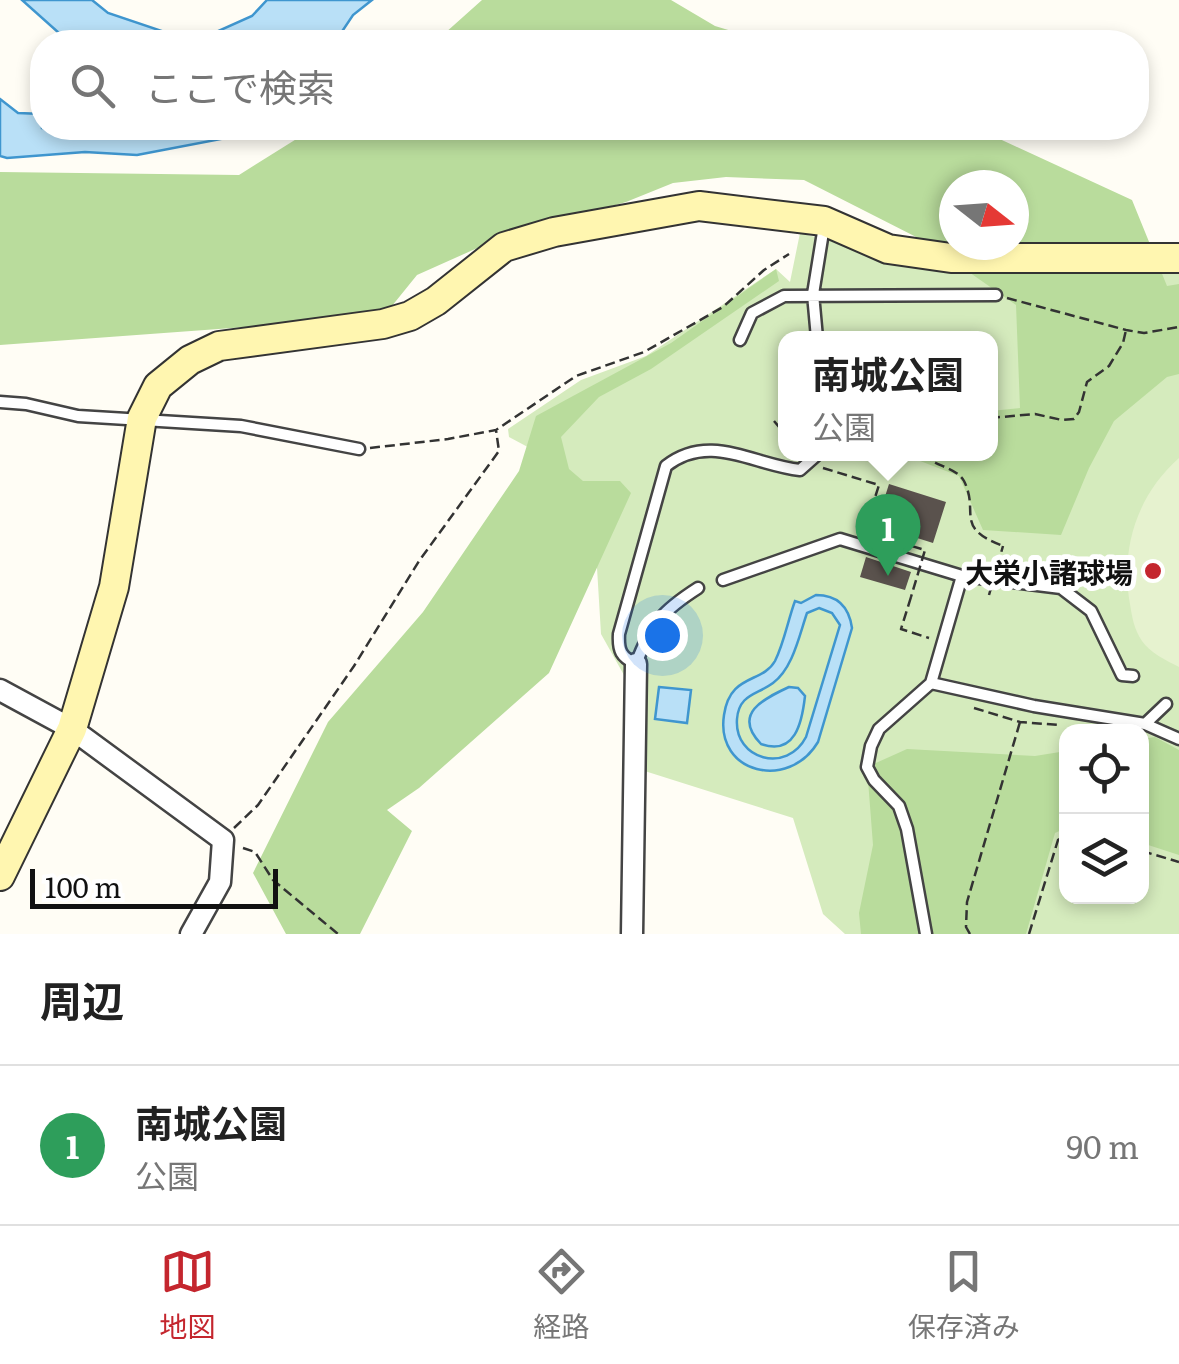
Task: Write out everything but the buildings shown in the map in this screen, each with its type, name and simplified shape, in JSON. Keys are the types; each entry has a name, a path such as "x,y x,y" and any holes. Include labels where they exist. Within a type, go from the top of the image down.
{"street":[{"path":"4,858 72,728 114,588 142,418 158,386 190,360 220,346 367,326 410,316 436,301 504,247 554,232 699,206 824,221 888,249 917,255 1179,258"},
{"path":"632,934 636,664"},
{"path":"0,690 72,728 223,840 220,882 190,934"}],"lane":[{"path":"816,331 813,294 824,221"},
{"path":"740,340 752,313 784,296 996,295"},
{"path":"0,402 78,416 241,426 359,449"},
{"path":"698,588 662,613 650,628 636,664 624,658 618,648 619,634 666,466 680,455 712,448 800,470 810,461"},
{"path":"723,580 840,539 962,576 1061,588 1091,611 1122,676 1134,676"},
{"path":"926,934 907,829 899,806 867,767 879,730 931,683 962,576"},
{"path":"931,683 1034,706 1144,724 1166,704"},
{"path":"1149,726 1179,739"}],"path":[{"path":"359,449 496,430 576,376 644,352 723,307 764,270 789,254"},
{"path":"996,295 1126,330 1144,332 1179,327"},
{"path":"998,417 1036,414 1074,419 1087,382 1108,366 1123,343 1126,330"},
{"path":"774,421 778,426"},
{"path":"338,934 273,880 255,852 223,840 258,805 354,666 419,561 500,451 496,430"},
{"path":"930,461 960,476 965,483 971,525 980,535 1003,546 988,595"},
{"path":"833,470 879,484 865,532 925,550 901,630 943,642"},
{"path":"970,934 966,928 967,902 1020,722"},
{"path":"1030,934 1059,839"},
{"path":"1149,853 1179,862"}],"green space":[{"path":"482,0 671,0 728,30 448,30"},
{"path":"295,140 1002,140 1132,200 1167,286 1179,284 1179,374 1167,377 1114,421 1061,535 983,530 959,476 920,461 998,461 998,410 1020,408 1016,305 952,260 1029,260 1029,170 939,170 939,251 804,180 726,177 673,183 626,202 502,237 417,275 383,317 0,345 0,172 239,175"},
{"path":"800,233 918,264 1179,266 1179,934 845,934 823,914 793,818 632,767 634,693 601,634 594,518 539,453 509,437 508,429 581,380 646,356 776,269 790,282"},
{"path":"776,269 779,281 651,369 599,397 561,437 569,469 583,481 620,481 631,493 549,673 419,788 387,810 412,831 360,934 286,934 253,873 328,722 423,612 519,471 536,416 671,343"},
{"name":"大栄小諸球場","path":"1179,458 1179,667 1154,652 1137,632 1128,563 1142,506"},
{"path":"1155,737 1179,750 1179,855 1149,845 1149,738"},
{"path":"907,749 1035,756 1059,752 1059,831 1055,833 1026,934 861,934 859,913 873,845 867,767"}],"water":[{"path":"22,0 92,0 108,13 158,30 56,30"},
{"path":"267,0 372,0 353,15 343,30 221,30 252,16"},
{"path":"0,99 18,113 30,114 30,140 215,140 137,155 85,152 0,156"},
{"path":"816,595 836,600 845,608 852,628 818,742 790,767 757,769 731,751 724,735 727,702 739,686 775,661 795,601 801,603","holes":["819,608 832,613 840,625 806,737 787,756 763,757 753,752 738,733 741,705 786,669 807,613"]},
{"path":"659,687 691,690 687,723 655,719"},
{"path":"789,687 798,688 805,696 795,735 782,745 761,744 749,724 750,716 761,702"}],"place":[{"name":"大栄小諸球場","path":"1153,571"},
{"name":"南城公園","path":"888,576"}]}
